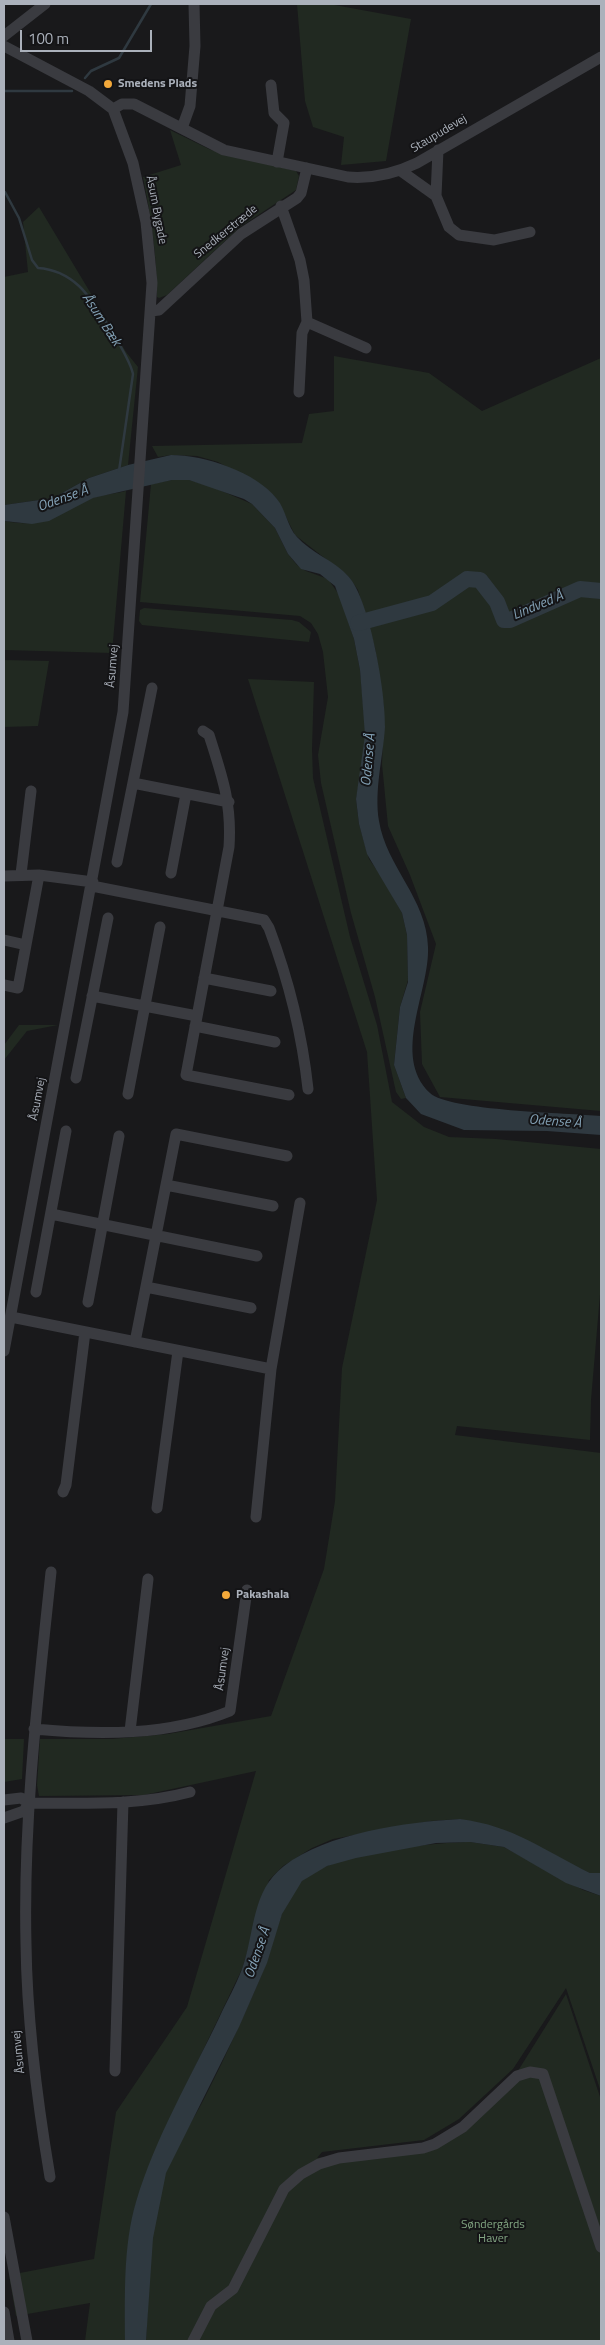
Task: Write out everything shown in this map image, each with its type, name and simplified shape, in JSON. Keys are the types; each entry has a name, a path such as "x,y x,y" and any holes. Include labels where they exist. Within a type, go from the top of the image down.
{"street":[{"path":"4,36 44,4"},
{"path":"182,128 190,106 195,46 194,4"},
{"path":"4,46 89,90 113,108"},
{"name":"Staupudevej","path":"113,108 122,104 134,104 224,150 348,177 367,178 401,171 601,57"},
{"path":"271,85 274,113 284,123 277,162"},
{"name":"Åsum Bygade","path":"113,108 133,163 146,222 152,274 142,446"},
{"path":"438,150 436,196 449,227 459,235 494,240 530,232"},
{"name":"Snedkerstræde","path":"151,311 159,310 241,234 301,193 307,168"},
{"path":"401,171 436,196"},
{"path":"281,206 300,260 307,322 302,333 299,392"},
{"path":"307,322 366,348"},
{"name":"Åsumvej","path":"4,1351 93,884 123,712 142,446"},
{"path":"117,862 152,688"},
{"path":"203,731 209,735 229,802 229,847 186,1075 288,1095"},
{"path":"133,783 229,802"},
{"path":"21,874 31,792"},
{"path":"171,873 186,794"},
{"path":"4,876 21,874 39,875 93,884 257,918 266,922 290,990 304,1053 308,1089"},
{"path":"4,985 18,988 39,875"},
{"path":"76,1078 108,918"},
{"path":"128,1094 160,927"},
{"path":"4,940 26,945"},
{"path":"204,978 271,991"},
{"path":"92,996 145,1006 275,1042"},
{"path":"36,1292 66,1130"},
{"path":"135,1342 176,1134 287,1156"},
{"path":"88,1302 119,1136"},
{"path":"166,1185 273,1206"},
{"path":"256,1517 270,1369 300,1203"},
{"path":"51,1214 257,1256"},
{"path":"146,1287 252,1308"},
{"path":"11,1317 270,1369"},
{"path":"63,1492 66,1485 85,1332"},
{"path":"157,1508 178,1350"},
{"name":"Åsumvej","path":"50,2177 35,2078 29,2013 26,1944 29,1803 34,1729 51,1572"},
{"path":"130,1731 148,1579"},
{"name":"Åsumvej","path":"34,1729 87,1733 130,1731 180,1725 230,1711 248,1590"},
{"path":"4,1800 21,1798 29,1803 123,1802 169,1798 190,1792"},
{"path":"115,2071 123,1802"},
{"path":"4,1818 24,1811 29,1803"},
{"path":"193,2341 211,2306 233,2289 284,2189 301,2174 319,2164 339,2158 423,2148 435,2144 463,2127 517,2076 530,2072 543,2074 601,2247"},
{"path":"4,2217 26,2341"},
{"path":"4,2312 9,2341"}],"green space":[{"path":"297,4 329,4 411,19 386,161 341,165 344,137 313,127 305,101"},
{"path":"170,130 211,150 296,171 299,176 296,190 240,227 167,295 159,298 157,297 153,237 143,177 181,165"},
{"path":"39,207 126,352 138,367 128,465 89,478 53,498 4,505 4,277 28,272 23,222"},
{"path":"334,356 429,373 482,411 601,358 601,1111 440,1097 422,1064 420,1012 436,944 410,875 388,826 382,764 384,708 375,648 358,590 349,577 295,535 277,499 267,489 218,462 197,456 171,455 158,457 152,446 302,443 309,414 334,411"},
{"path":"172,480 189,480 210,486 252,504 275,528 288,554 297,565 306,571 328,579 340,596 354,639 360,670 365,724 365,748 356,799 359,824 369,859 382,877 402,913 407,935 408,980 400,1007 394,1065 406,1098 401,1099 396,1092 375,997 351,913 321,783 318,755 328,697 323,652 318,634 311,623 300,616 140,602 151,484"},
{"path":"126,491 112,653 4,650 4,521 31,523 41,521 92,498"},
{"path":"144,608 292,620 299,622 311,632 309,642 142,625 139,621 140,610"},
{"path":"4,660 49,661 38,726 4,727"},
{"path":"248,679 314,682 313,778 350,937 377,1025 392,1102 424,1127 449,1137 496,1139 601,1149 601,1283 591,1400 590,1440 457,1426 455,1435 601,1453 601,1873 590,1873 460,1819 431,1821 333,1839 312,1848 283,1866 269,1880 242,1969 161,2138 136,2204 127,2257 125,2341 85,2341 90,2303 16,2316 9,2275 94,2259 116,2112 187,2007 256,1771 144,1795 39,1796 37,1785 40,1739 112,1739 168,1734 271,1716 324,1569 335,1501 342,1368 377,1200 367,1052"},
{"path":"19,1025 58,1025 27,1031 4,1060 4,1045"},
{"path":"4,1739 24,1739 22,1779 4,1782"},
{"name":"Søndergårds Haver","path":"470,1842 504,1847 583,1890 601,1896 601,2092 566,1988 513,2069 459,2119 424,2140 322,2152 317,2158 430,2143 463,2123 516,2074 566,1994 601,2100 601,2341 146,2341 152,2234 155,2213 166,2172 235,2035 262,1974 287,1901 302,1881 316,1871 335,1863 357,1856 406,1847"}],"water":[{"name":"Odense Å","path":"171,455 199,458 229,467 243,473 268,489 280,503 297,537 349,577 357,589 364,606 380,671 385,712 379,774 379,821 389,853 421,913 428,947 424,983 415,1023 413,1042 414,1061 419,1078 430,1093 441,1099 460,1104 511,1110 601,1116 601,1135 547,1131 464,1130 421,1114 406,1098 394,1065 400,1007 408,982 407,935 402,913 367,854 359,824 356,799 365,735 360,670 354,639 335,586 320,574 301,569 288,554 275,528 252,504 244,499 189,480 172,480 93,498 49,521 32,524 4,521 4,505 53,498 89,478 128,465"},
{"name":"Odense Å","path":"460,1819 479,1822 512,1833 590,1873 601,1873 601,1896 566,1883 504,1847 470,1842 436,1843 356,1858 327,1866 302,1881 282,1914 267,1963 239,2027 166,2173 153,2238 146,2341 125,2341 127,2253 136,2202 163,2131 240,1975 256,1913 265,1888 273,1876 301,1855 344,1837 392,1826"}],"waterway":[{"name":"Åsum Bæk","path":"85,78 91,71 119,58 151,4"},
{"name":"Åsum Bæk","path":"4,91 72,91"},
{"name":"Åsum Bæk","path":"5,192 19,218 32,260 38,268 60,273 79,286 110,328 130,366 133,374 119,471"},
{"name":"Lindved Å","path":"358,623 432,603 467,579 480,580 497,602 504,620 510,620 580,589 601,591"}],"place":[{"name":"Smedens Plads","path":"108,84"},
{"name":"Pakashala","path":"226,1595"}]}
